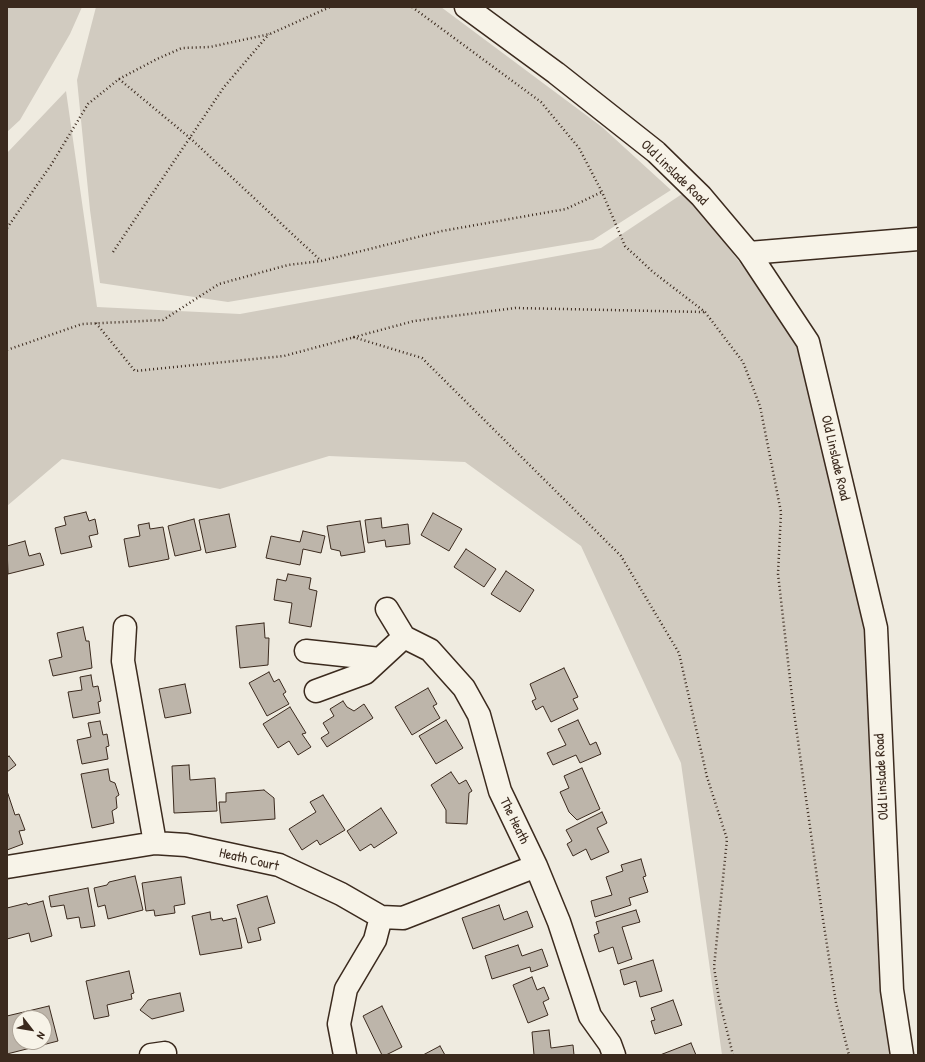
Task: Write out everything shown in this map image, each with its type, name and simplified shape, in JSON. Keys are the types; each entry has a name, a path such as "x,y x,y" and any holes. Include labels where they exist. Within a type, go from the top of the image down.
{"street":[{"name":"Old Linslade Road","path":"466,7 556,73 656,152 701,196 748,253 808,342 876,628 892,990 902,1055"},
{"path":"748,253 918,239"},
{"path":"316,691 364,673 404,637 387,609"},
{"path":"125,627 123,661 155,843"},
{"name":"The Heath","path":"404,637 430,650 464,688 479,715 500,792 536,866 559,922 590,1016 610,1044 614,1055"},
{"path":"306,651 380,659"},
{"name":"Heath Court","path":"7,867 155,843 186,845 279,865 341,894 381,917 403,918 536,866"},
{"path":"345,1055 339,1024 346,988 375,940 381,917"}],"path":[{"path":"7,228 51,165 88,104 118,79 182,48 210,47 270,34 330,7"},
{"path":"412,7 541,102 579,148 602,192 625,246 653,272 705,312 743,362 760,406 782,512 778,574 793,705 836,1003 848,1055"},
{"path":"113,252 224,87 270,34"},
{"path":"118,79 190,138 321,260"},
{"path":"7,350 82,324 162,320 219,284 288,265 321,260 442,231 566,209 602,192"},
{"path":"96,323 135,371 284,356 414,321 514,308 705,312"},
{"path":"353,337 422,358 621,556 679,653 707,777 727,839 714,968 719,999 733,1055"}],"shaded area":[{"path":"7,7 82,7 70,34 20,120 7,132"},
{"path":"96,7 441,7 602,127 671,190 593,240 228,302 100,283 90,210 77,80"},
{"path":"66,91 97,307 240,314 601,248 685,192 803,344 871,629 897,1055 722,1055 681,763 581,546 465,462 329,456 220,489 62,459 7,506 7,153"}],"building":[{"path":"86,512 89,521 95,519 98,534 89,536 92,547 61,554 55,528 66,525 64,517"},
{"path":"433,513 462,529 449,551 421,535"},
{"path":"229,514 236,547 206,553 199,520"},
{"path":"381,518 382,528 408,524 410,544 386,547 385,540 368,543 365,520"},
{"path":"194,519 201,550 175,556 168,526"},
{"path":"360,521 365,552 341,556 340,551 331,549 327,526"},
{"path":"149,523 150,529 163,527 169,559 129,567 124,539 140,536 138,525"},
{"path":"303,531 325,536 321,553 303,549 300,565 266,558 271,536 300,542"},
{"path":"25,541 29,556 40,553 44,565 8,574 7,546"},
{"path":"466,549 496,569 484,587 454,567"},
{"path":"506,571 534,590 520,612 491,594"},
{"path":"288,574 311,578 309,589 317,591 311,627 289,623 292,603 274,600 277,579 286,581"},
{"path":"264,623 265,638 269,638 268,665 240,668 236,626"},
{"path":"83,627 86,641 89,641 92,668 53,676 49,660 62,657 57,633"},
{"path":"564,668 578,697 573,699 578,709 551,722 543,706 536,710 532,701 536,699 530,684"},
{"path":"269,672 274,682 279,679 286,692 283,694 289,704 267,716 249,683"},
{"path":"91,675 93,687 98,686 101,701 98,702 100,713 73,718 68,692 82,690 80,677"},
{"path":"185,684 191,713 165,718 159,689"},
{"path":"428,688 437,704 433,706 440,718 412,735 395,707"},
{"path":"343,701 347,707 354,711 364,704 373,718 327,747 321,738 329,733 323,723 334,716 330,709"},
{"path":"290,707 306,733 302,734 311,747 298,755 289,741 278,748 263,724"},
{"path":"446,720 463,748 436,764 419,736"},
{"path":"578,720 590,745 596,742 601,754 580,763 576,755 553,765 547,753 566,745 558,729"},
{"path":"100,721 103,735 107,734 109,746 106,747 108,759 82,764 77,740 91,737 88,723"},
{"path":"9,756 16,765 7,772 7,758"},
{"path":"189,765 190,780 215,778 217,811 174,813 172,766"},
{"path":"582,768 600,809 577,820 569,812 560,792 569,788 564,776"},
{"path":"108,769 110,781 115,783 119,795 116,797 117,808 112,811 114,823 92,828 81,774"},
{"path":"451,772 459,784 466,780 472,791 469,793 467,824 446,823 446,810 431,785"},
{"path":"264,790 274,798 275,819 221,823 219,802 226,802 226,793"},
{"path":"7,791 15,815 19,814 25,830 19,831 23,844 7,850"},
{"path":"323,795 345,830 320,845 317,840 302,850 289,829 316,812 310,802"},
{"path":"381,808 397,833 374,848 371,844 360,851 347,831"},
{"path":"602,812 607,823 597,828 609,852 591,860 586,849 573,856 567,844 572,841 566,830"},
{"path":"641,859 646,876 643,877 648,892 629,898 631,905 595,917 591,901 612,895 606,877 623,871 621,865"},
{"path":"135,876 143,910 108,919 105,905 98,907 94,888 107,885 109,882"},
{"path":"181,877 185,904 174,906 175,913 155,916 154,910 146,911 142,883"},
{"path":"88,888 95,926 81,928 79,917 67,919 64,905 51,907 49,896"},
{"path":"267,896 275,923 258,928 261,940 248,943 237,905"},
{"path":"43,901 52,936 31,942 29,933 7,939 7,908"},
{"path":"499,905 504,920 527,911 533,927 473,949 462,918"},
{"path":"636,910 640,922 622,927 632,959 618,964 613,947 599,952 594,935 599,933 596,922"},
{"path":"210,912 211,920 222,918 223,921 236,918 242,948 200,955 192,916"},
{"path":"518,945 522,956 542,949 548,966 531,972 530,967 492,979 485,956"},
{"path":"653,960 662,991 640,997 636,981 624,985 620,970"},
{"path":"129,971 134,993 131,994 132,999 107,1005 109,1016 94,1019 86,981"},
{"path":"532,977 537,990 544,987 549,999 543,1002 548,1015 528,1023 513,985"},
{"path":"180,993 184,1011 152,1019 140,1010 148,1000"},
{"path":"673,1000 682,1025 655,1034 651,1021 655,1020 651,1008"},
{"path":"49,1006 50,1010 32,1010"},
{"path":"382,1006 402,1047 386,1055 382,1055 363,1016"},
{"path":"12,1015 12,1050 23,1050 7,1054 7,1016"},
{"path":"52,1018 58,1041 52,1043"},
{"path":"549,1030 551,1048 573,1045 574,1055 534,1055 532,1032"},
{"path":"691,1043 696,1055 660,1055"},
{"path":"440,1046 445,1055 423,1055"}]}
